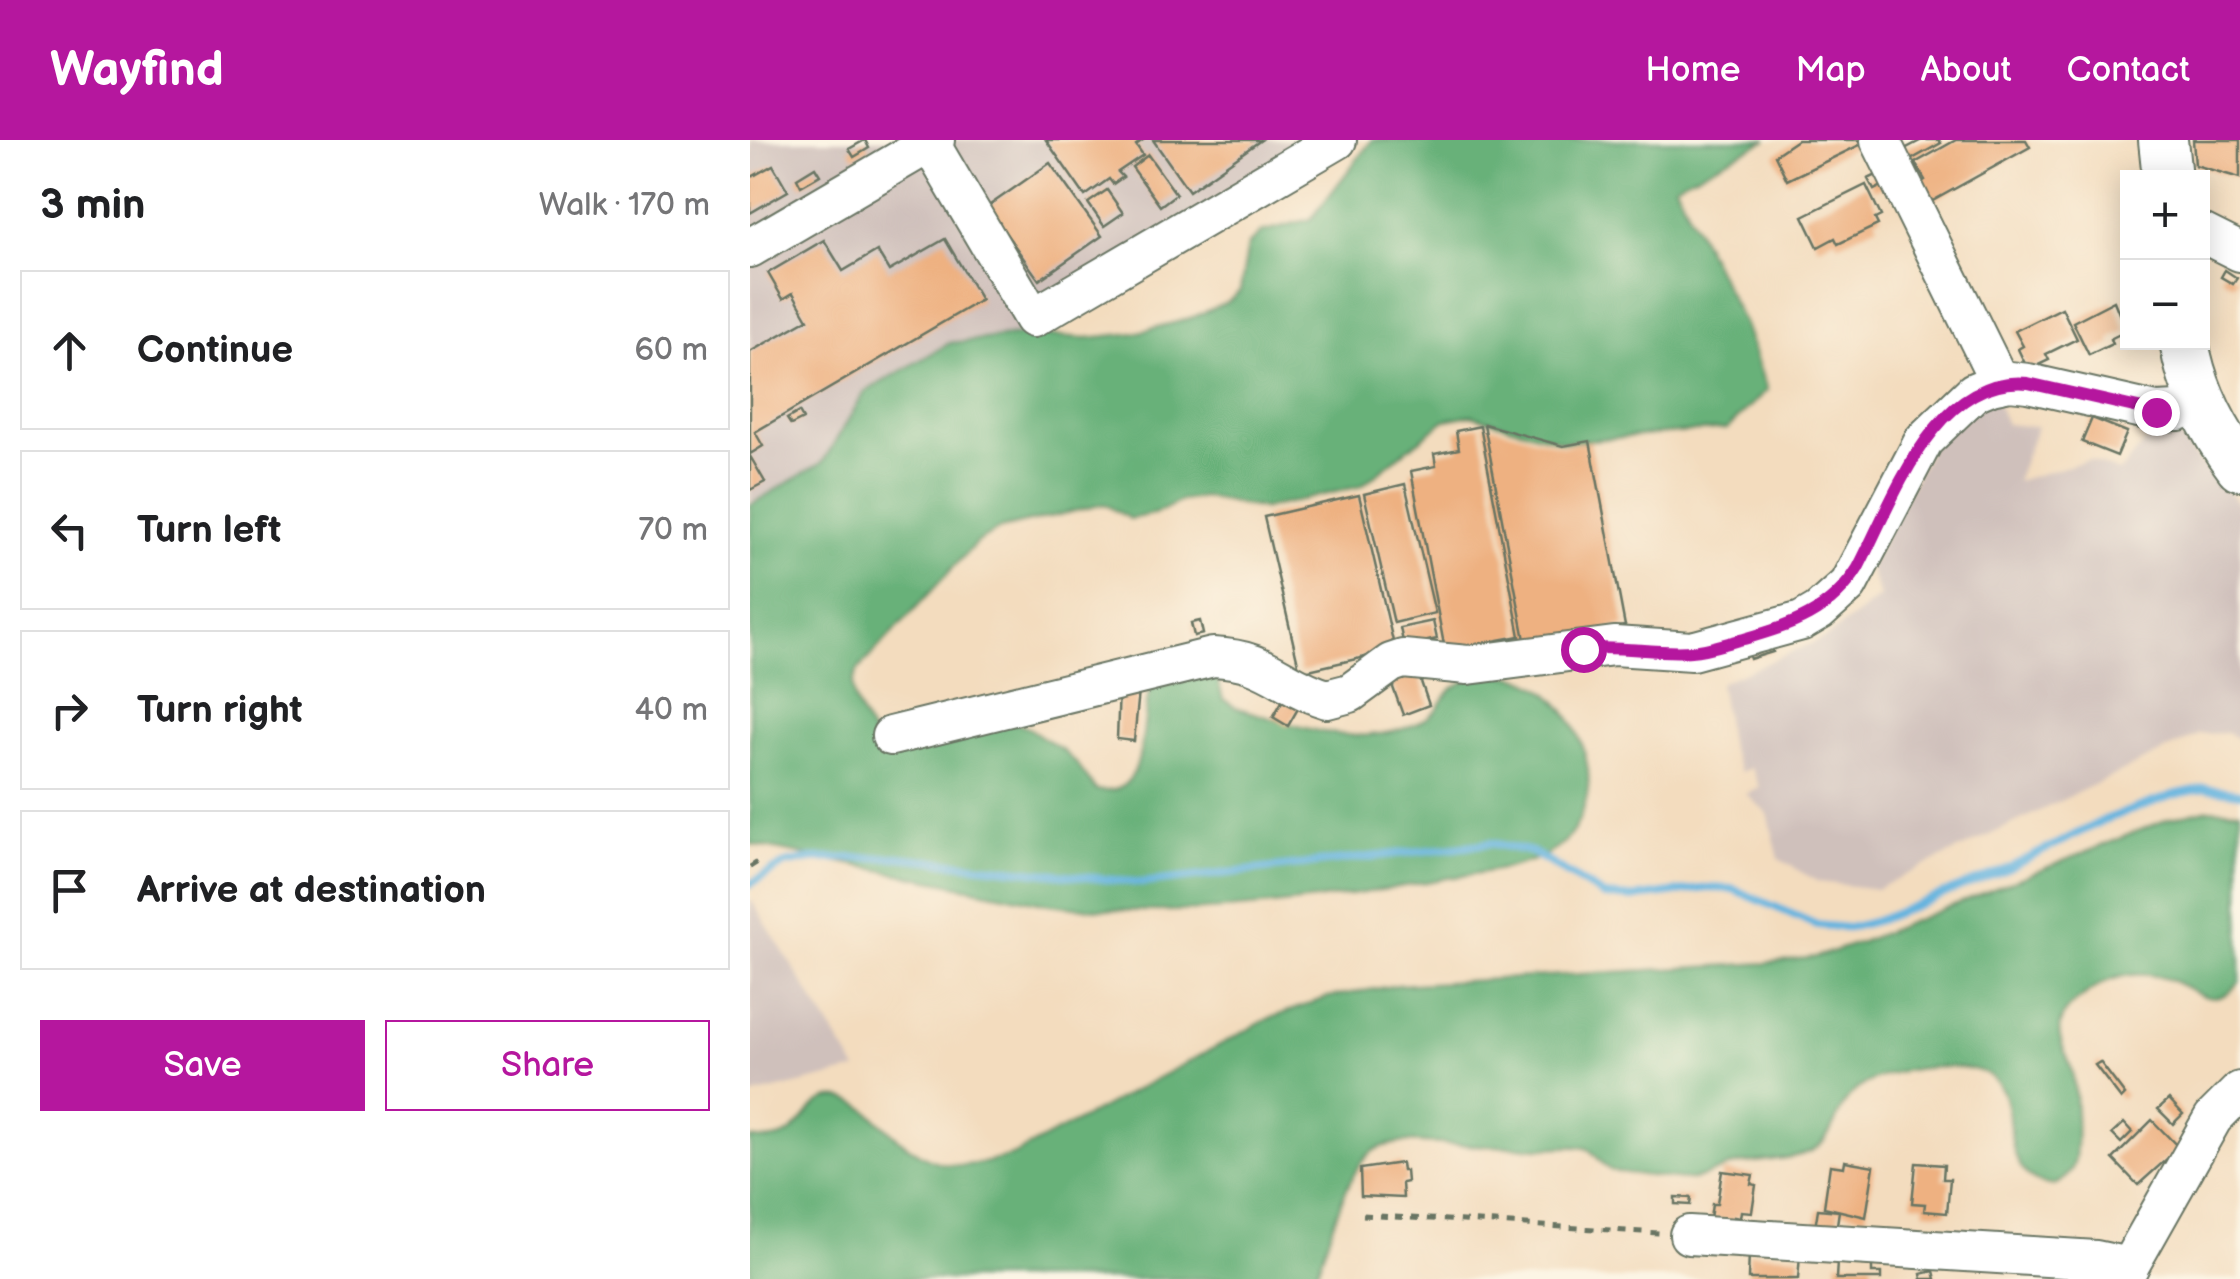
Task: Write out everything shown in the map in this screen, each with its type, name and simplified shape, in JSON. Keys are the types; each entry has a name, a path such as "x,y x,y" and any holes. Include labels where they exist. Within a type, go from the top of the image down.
{"main road":[{"path":"2163,140 2166,170"},
{"path":"2186,350 2200,401 2224,446 2240,466"}],"street":[{"path":"750,248 931,141 1032,318 1338,140"},
{"path":"1880,140 2000,383"},
{"path":"2210,237 2240,252"},
{"path":"891,736 1213,658 1237,658 1259,664 1326,699 1350,693 1403,659 1468,665 1614,646 1692,651 1784,627 1819,611 1848,585 1924,440 1974,392 2000,383 2028,383 2156,412 2178,411 2200,401"},
{"path":"1689,1235 2096,1260 2125,1273 2213,1118 2240,1090"}],"path":[{"path":"750,867 761,860"},
{"path":"1364,1215 1689,1235"}],"shaded area":[{"path":"750,140 1361,140 1029,334 950,343 865,392 824,462 750,505"},
{"path":"1993,394 2006,424 2037,427 2016,481 2089,460 2119,472 2161,423 2172,426 2199,462 2240,504 2240,740 2228,733 2200,734 1877,889 1818,882 1779,859 1768,814 1746,794 1760,788 1751,768 1740,772 1730,748 1719,683 1827,637 1880,597 1869,568 1932,446"},
{"path":"750,898 857,1070 750,1096"}],"green space":[{"path":"1372,140 1767,140 1675,185 1744,325 1767,390 1727,429 1564,442 1471,415 1445,420 1361,486 1263,509 1204,497 1130,519 1104,504 1000,529 977,542 858,670 853,696 873,736 1010,721 1029,728 1062,750 1096,790 1114,790 1126,783 1134,771 1151,686 1216,674 1223,699 1235,707 1312,730 1371,735 1396,731 1423,720 1435,712 1451,690 1466,681 1496,675 1515,677 1535,685 1556,701 1583,746 1588,785 1583,811 1570,835 1539,858 1488,872 1299,902 1149,911 1049,904 750,844 750,505 823,462 865,392 950,343 1029,334 1087,338 1135,333 1189,319 1228,302 1240,291 1248,245 1262,232 1311,219"},
{"path":"2209,809 2240,811 2240,981 2216,998 2164,978 2130,975 2099,986 2067,1010 2059,1031 2073,1076 2076,1147 2072,1169 2056,1184 2035,1181 2019,1164 2004,1094 1995,1080 1979,1071 1925,1068 1893,1073 1864,1085 1844,1104 1826,1138 1809,1152 1735,1165 1692,1180 1610,1170 1588,1149 1578,1147 1406,1142 1382,1147 1369,1154 1352,1178 1314,1279 750,1279 750,1138 770,1140 784,1136 827,1099 847,1099 857,1104 911,1149 940,1163 990,1162 1012,1156 1268,1019 1328,997 1398,985 1816,957 2168,819"}],"building":[{"path":"865,140 869,148 854,157 849,149"},
{"path":"1046,140 1143,140 1136,145 1143,155 1118,172 1123,177 1113,184 1109,179 1085,196"},
{"path":"1153,140 1261,140 1189,191"},
{"path":"1797,140 1864,143 1787,180 1775,155"},
{"path":"1922,140 1941,143 1905,163 1899,152"},
{"path":"1956,140 2026,140 2030,147 1927,204 1917,185 1925,180 1915,163"},
{"path":"2193,140 2240,140 2240,178 2195,165"},
{"path":"1148,155 1176,194 1160,206 1132,167"},
{"path":"1050,163 1102,236 1039,280 987,207"},
{"path":"773,165 788,191 750,213 750,178"},
{"path":"815,167 820,175 801,186 797,178"},
{"path":"1883,172 1888,183 1874,190 1868,179"},
{"path":"1866,185 1881,216 1875,219 1878,225 1838,244 1835,238 1818,247 1803,216"},
{"path":"1107,190 1123,213 1104,226 1088,203"},
{"path":"945,239 981,300 755,432 763,446 750,454 750,352 808,319 793,293 783,299 768,273 824,240 843,271 877,251 889,271"},
{"path":"2225,270 2237,278 2233,284 2221,277"},
{"path":"2114,301 2120,316 2120,334 2110,339 2112,344 2089,355 2073,322"},
{"path":"2062,308 2077,339 2046,354 2049,360 2028,370 2015,331"},
{"path":"799,412 803,419 791,425 787,419"},
{"path":"2092,418 2127,432 2117,456 2082,442"},
{"path":"1484,424 1563,446 1590,441 1625,626 1526,645"},
{"path":"1480,426 1520,636 1445,650 1411,471 1436,466 1434,454 1459,449 1456,431"},
{"path":"750,456 765,482 750,490"},
{"path":"1405,484 1435,613 1394,623 1364,494"},
{"path":"1359,495 1395,650 1300,672 1264,517"},
{"path":"1200,621 1203,634 1194,636 1191,623"},
{"path":"1433,621 1437,639 1404,646 1400,628"},
{"path":"1769,641 1773,652 1750,659 1746,647"},
{"path":"1418,673 1429,705 1403,715 1391,682"},
{"path":"1119,688 1139,691 1134,741 1117,739"},
{"path":"1284,698 1299,707 1288,726 1273,717"},
{"path":"2100,1062 2125,1095 2121,1099 2095,1065"},
{"path":"2169,1099 2183,1114 2173,1124 2158,1109"},
{"path":"2152,1120 2179,1148 2138,1185 2113,1159"},
{"path":"2124,1123 2132,1132 2121,1143 2112,1134"},
{"path":"1845,1161 1874,1166 1866,1217 1824,1207 1830,1165 1844,1167"},
{"path":"1401,1163 1407,1182 1402,1183 1403,1198 1361,1196 1360,1169"},
{"path":"1916,1163 1944,1165 1943,1179 1950,1179 1947,1213 1924,1211 1925,1204 1912,1203"},
{"path":"1722,1171 1753,1175 1751,1184 1756,1185 1752,1212 1741,1211 1740,1218 1734,1217 1733,1222 1710,1219 1712,1204 1717,1204"},
{"path":"1675,1197 1691,1198 1690,1205 1675,1204"},
{"path":"1818,1209 1839,1211 1836,1231 1815,1228"},
{"path":"1749,1253 1800,1256 1798,1279 1748,1279"},
{"path":"1837,1261 1872,1263 1872,1273 1881,1273 1881,1279 1836,1279"},
{"path":"1934,1271 1936,1279 1922,1279 1921,1274"}],"waterway":[{"path":"750,884 785,864 811,859 898,857 1142,883 1491,843 1532,852 1604,896 1632,898 1708,888 1733,889 1817,925 1848,928 1879,920 2009,868 2104,820 2173,795 2205,788 2240,793"}],"route":[{"path":"1583,649 1711,648 1784,627 1819,611 1848,585 1924,440 1974,392 1991,384 2028,383 2156,412"}]}
